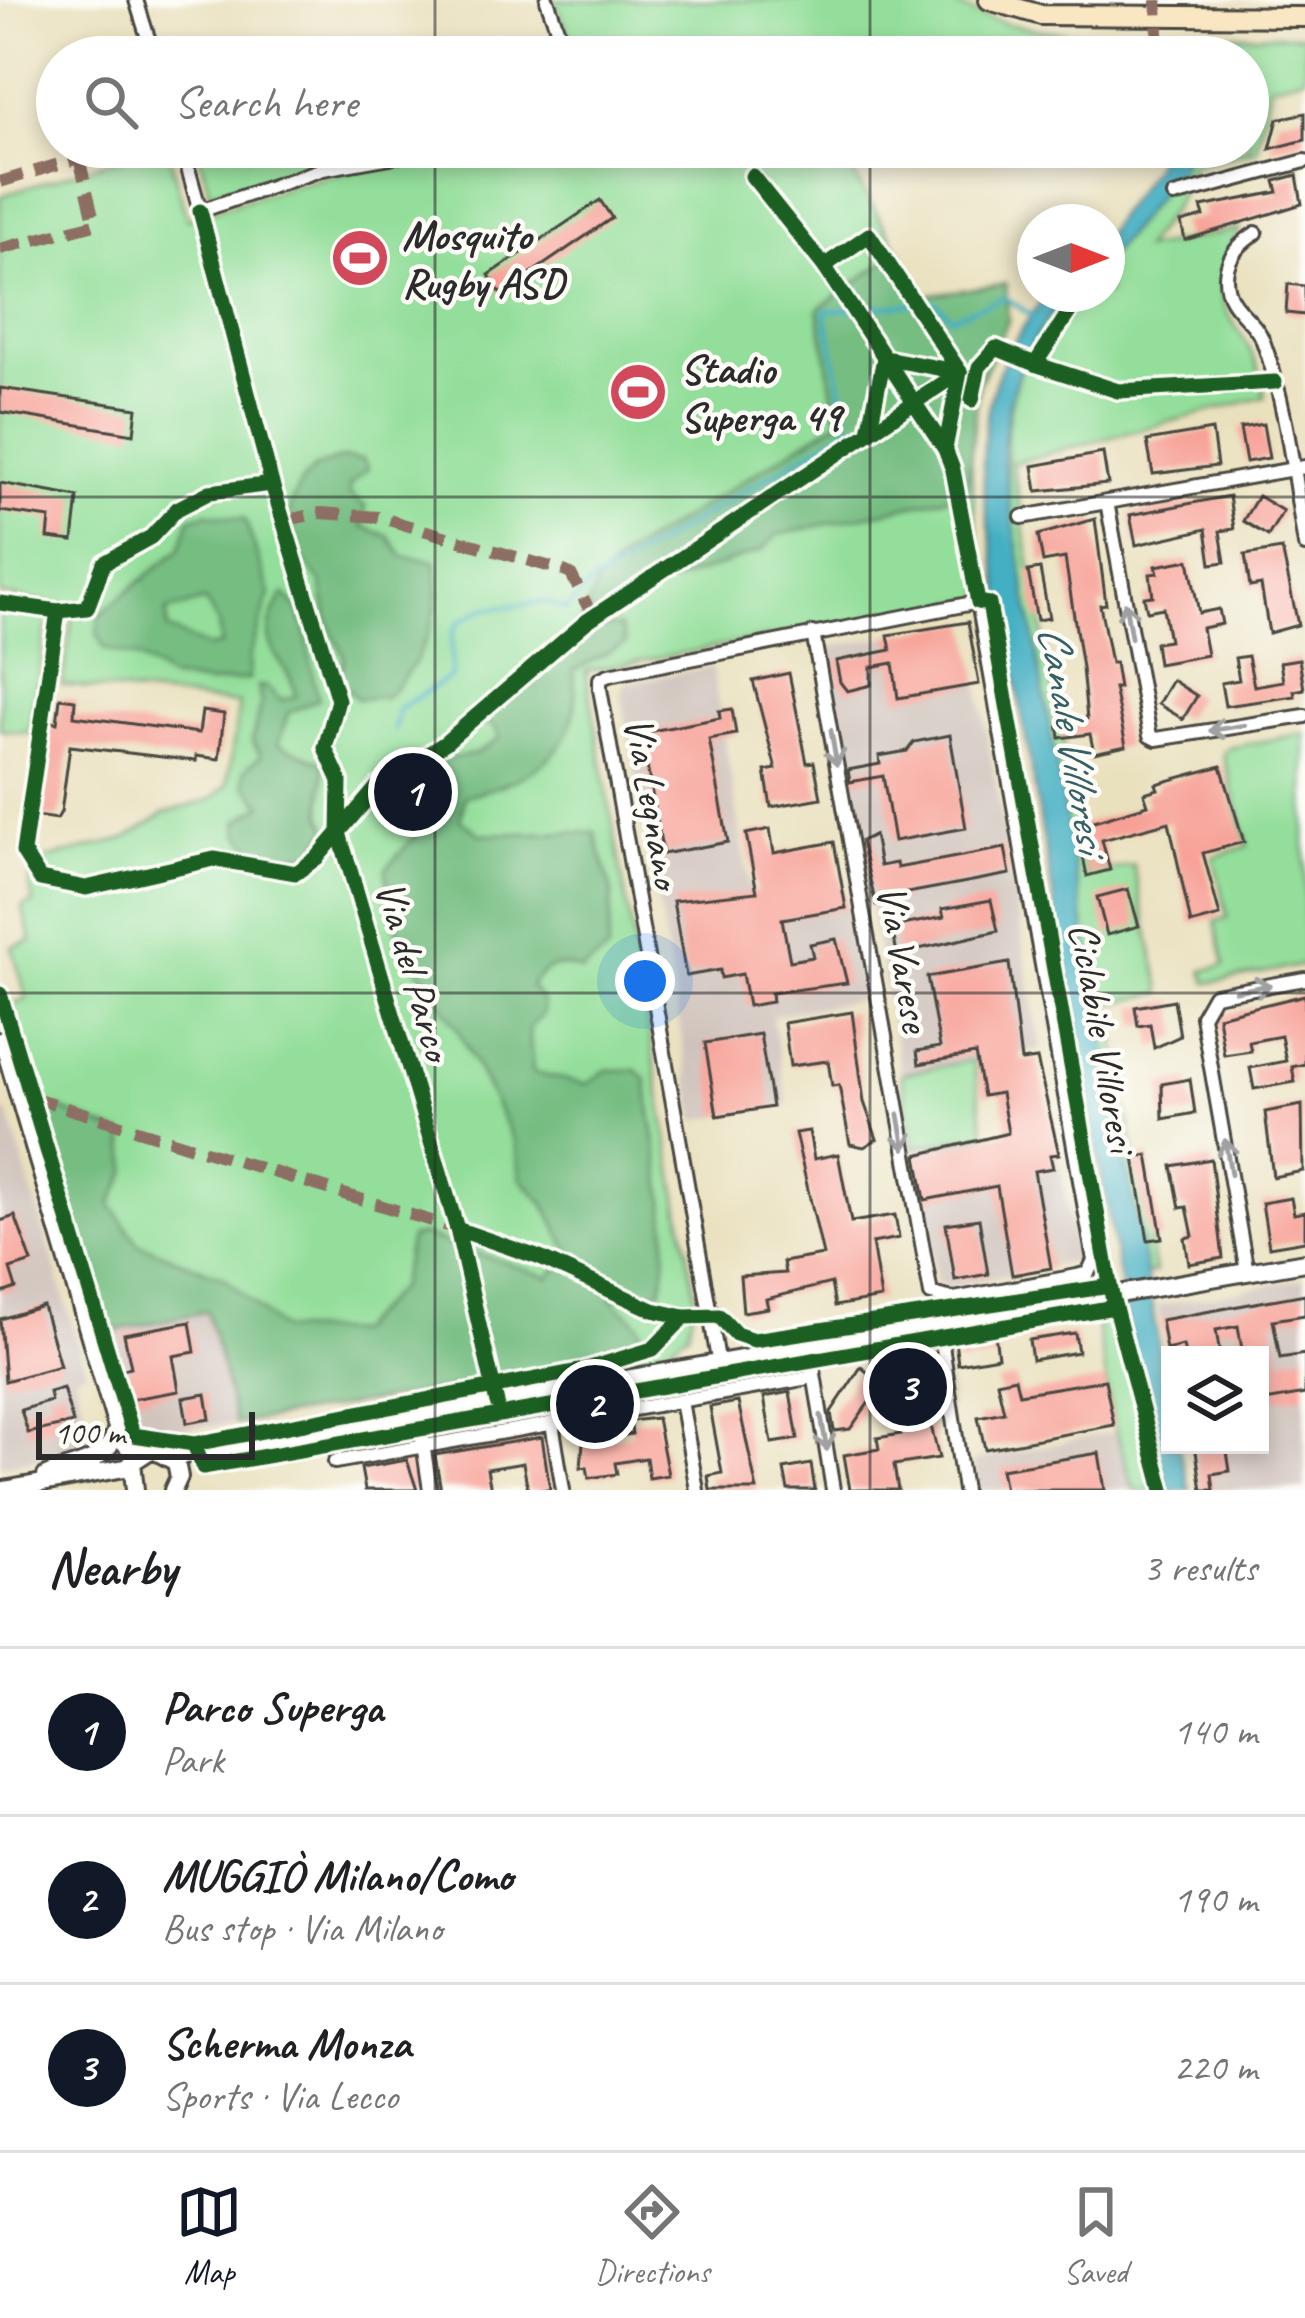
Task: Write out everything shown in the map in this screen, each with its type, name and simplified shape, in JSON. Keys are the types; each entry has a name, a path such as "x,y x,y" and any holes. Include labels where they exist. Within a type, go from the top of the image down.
{"main road":[{"path":"989,0 1041,15 1305,17"}],"street":[{"path":"136,0 147,36"},
{"path":"547,0 560,36"},
{"path":"1174,196 1305,161"},
{"path":"188,168 200,211 329,168"},
{"path":"1256,233 1235,251 1226,278 1238,313 1261,334 1299,468 1305,545"},
{"path":"1022,517 1299,468"},
{"path":"1107,502 1150,736 1305,716"},
{"name":"Via Varese","path":"978,602 1094,1260 1088,1273 954,1299 931,1294 813,633 978,602"},
{"name":"Via Legnano","path":"719,1364 600,679 813,633"},
{"path":"1247,1272 1202,1016 1205,1003 1214,995 1305,979"},
{"path":"0,1039 115,1424 135,1470"},
{"path":"11,1489 135,1470 175,1473 223,1451 1305,1262"},
{"path":"939,1326 964,1490"},
{"path":"810,1348 833,1490"},
{"path":"335,1462 814,1377"},
{"path":"681,1401 697,1490"},
{"path":"419,1417 430,1490"},
{"path":"11,1489 97,1459 115,1424"},
{"path":"552,1424 563,1490"}],"shaded area":[{"path":"968,622 1041,1049 901,1074 826,657 833,646"},
{"path":"712,667 751,893 841,877 866,999 772,1016 788,1105 696,1120 621,690 626,683"},
{"path":"8,1112 86,1370 75,1375 93,1446 0,1466 0,1113"},
{"path":"1054,1125 1076,1261 945,1288 937,1282 914,1147"},
{"path":"1305,1278 1305,1490 1199,1490 1192,1454 1269,1454 1269,1346 1167,1346 1157,1306"},
{"path":"207,1311 236,1424 135,1431 108,1332"},
{"path":"1117,1431 1134,1490 978,1490 973,1461"}],"green space":[{"path":"555,0 945,0 1026,28 1169,33 1169,36 570,36"},
{"path":"1203,35 1305,35 1305,76 1270,85 1269,90 1269,36"},
{"path":"88,168 173,168 187,219 364,168 850,168 926,295 1006,284 1008,321 979,383 969,450 984,598 586,671 695,1295 688,1332 660,1354 236,1424 207,1311 108,1332 11,1016 12,1005 27,999 12,947 32,941 22,907 34,903 29,887 34,862 125,839 165,813 212,799 227,785 239,704 62,685 74,607 0,595 0,196"},
{"path":"203,168 308,168 210,194"},
{"path":"1180,168 1191,168 1175,205 1143,249 1240,229 1226,258 1223,300 1250,349 1265,397 1012,463 1087,875 1133,865 1162,993 1109,1004 1155,1272 1146,1274 1009,497 1008,425 1014,390 1025,357 1055,312 1125,312 1125,237"},
{"path":"900,251 926,295 1006,284 1008,321 979,383 966,493 777,535 761,551 665,585 608,623 586,608 600,579 625,555 838,421 818,309"},
{"path":"344,458 363,460 368,469 349,486 351,496 366,507 362,526 388,536 404,557 434,560 437,597 428,634 410,669 385,697 357,699 340,681 344,656 329,626 321,582 301,558 289,523 290,505 301,482 316,467"},
{"path":"207,513 245,519 270,594 250,655 249,679 209,684 168,678 140,659 104,649 97,633 100,614 180,549 190,519","holes":["205,601 218,623 221,645 210,648 167,629 167,611"]},
{"path":"284,594 301,617 319,699 288,713 278,744 324,763 322,816 329,828 312,852 263,860 239,833 238,821 263,805 244,784 245,769 261,756 252,741 261,704 258,686 267,687 281,700 296,696 270,641 269,628"},
{"path":"0,610 48,617 29,733 0,730"},
{"path":"591,627 620,627 626,643 573,671 572,722 563,741 533,770 465,796 460,820 480,834 595,832 612,893 608,951 582,971 553,967 536,979 530,986 542,1001 543,1014 529,1028 533,1073 587,1084 606,1070 636,1070 646,1079 665,1211 661,1290 611,1298 639,1324 645,1340 640,1357 236,1424 207,1311 108,1332 40,1108 58,1108 124,1135 128,1170 111,1205 139,1244 225,1278 282,1330 355,1332 399,1287 410,1238 422,1235 549,1277 571,1254 544,1203 521,1179 515,1143 458,1030 404,947 390,908 386,870 423,820 425,763 475,754 500,738 494,726 482,721"},
{"path":"1305,733 1305,965 1207,983 1203,971 1225,965 1215,922 1228,917 1213,857 1248,846 1223,754 1228,748"},
{"path":"973,1060 985,1134 914,1147 901,1074"},
{"path":"1125,1310 1168,1490 1134,1490 1114,1425 1095,1314"}],"water":[{"path":"1153,168 1180,168 1125,237 1125,206"},
{"path":"1034,312 1054,312 1019,370 1007,414 1003,461 1161,1359 1161,1454 1180,1454 1190,1490 1168,1490 1131,1346 985,502 987,415 1002,366"}],"building":[{"path":"1305,113 1305,140 1270,149 1278,119"},
{"path":"1297,175 1302,204 1185,240 1181,222 1204,216 1201,207 1278,192 1275,181"},
{"path":"600,200 612,218 501,294 489,275"},
{"path":"1288,284 1305,286 1305,315 1286,313"},
{"path":"999,342 1033,356 1027,368 993,354"},
{"path":"0,388 137,408 134,434 0,412"},
{"path":"1263,424 1269,458 1246,462 1240,428"},
{"path":"1212,430 1217,466 1153,474 1147,441"},
{"path":"1103,453 1108,484 1037,491 1033,466"},
{"path":"0,483 78,497 73,541 48,538 50,518 0,511"},
{"path":"1229,496 1234,529 1220,531 1225,562 1211,564 1206,529 1136,545 1130,515"},
{"path":"1258,496 1283,511 1268,536 1243,521"},
{"path":"1095,519 1106,604 1100,605 1111,663 1115,663 1119,688 1114,688 1126,746 1094,753 1090,734 1060,738 1058,723 1087,719 1082,668 1065,558 1043,562 1038,535"},
{"path":"1282,549 1298,625 1269,633 1261,585 1250,587 1245,555"},
{"path":"1189,560 1199,613 1219,609 1222,624 1202,628 1207,655 1158,664 1155,643 1169,641 1163,608 1147,611 1144,597 1153,596 1150,574 1158,573 1156,566"},
{"path":"1040,569 1049,618 1037,620 1028,571"},
{"path":"968,622 979,684 898,698 893,663 871,667 871,685 847,691 840,682 836,661 891,650 888,635"},
{"path":"1248,656 1254,686 1283,681 1280,662 1299,659 1304,689 1294,691 1295,696 1225,706 1221,683 1239,680 1235,658"},
{"path":"789,673 807,763 814,762 821,798 771,807 765,771 776,769 753,681"},
{"path":"1172,680 1197,696 1183,719 1158,704"},
{"path":"60,698 75,700 74,716 199,733 202,711 224,714 219,759 196,756 196,761 70,746 61,812 57,819 35,816 47,722 57,723"},
{"path":"732,709 736,734 709,739 728,842 663,854 641,733 720,718 719,711"},
{"path":"950,735 966,828 894,841 883,776 850,782 848,770 880,764 879,756 907,751 914,742"},
{"path":"1221,766 1244,842 1203,853 1220,916 1191,924 1169,822 1102,840 1110,870 1087,876 1077,826 1148,805 1144,793 1158,789 1156,784"},
{"path":"770,829 774,853 834,842 846,908 782,919 790,961 813,957 810,944 836,939 847,983 771,993 772,1002 748,1006 742,974 721,978 720,970 686,976 673,901 757,892 746,834"},
{"path":"874,835 880,866 896,863 897,868 1005,848 1010,874 902,894 903,900 876,905 861,841"},
{"path":"1128,889 1139,926 1107,935 1097,897"},
{"path":"991,900 998,931 897,954 892,927 944,917 942,909"},
{"path":"1009,963 1021,1061 1037,1059 1059,1154 1050,1155 1053,1168 1034,1171 1051,1268 1012,1275 997,1186 925,1200 917,1155 1008,1133 1001,1093 983,1096 975,1054 919,1064 917,1051 940,1047 927,977"},
{"path":"1305,995 1305,1064 1292,1067 1295,1082 1254,1089 1250,1068 1286,1061 1281,1036 1249,1042 1251,1051 1224,1055 1218,1016"},
{"path":"1174,1000 1180,1036 1154,1048 1150,1024 1138,1026 1135,1007"},
{"path":"852,1012 864,1102 877,1139 864,1147 850,1144 839,1085 832,1086 828,1061 790,1066 784,1023"},
{"path":"760,1034 772,1107 717,1116 705,1043"},
{"path":"1190,1079 1195,1113 1163,1119 1162,1084"},
{"path":"1302,1105 1303,1171 1273,1177 1265,1112"},
{"path":"809,1131 814,1159 838,1154 851,1222 895,1215 899,1238 872,1243 881,1298 835,1306 831,1283 766,1299 768,1308 743,1312 740,1276 785,1273 783,1262 823,1255 795,1133"},
{"path":"1148,1155 1162,1238 1148,1240 1134,1158"},
{"path":"1211,1159 1223,1258 1189,1264 1185,1238 1193,1236 1187,1207 1180,1208 1172,1166"},
{"path":"1291,1198 1294,1214 1305,1212 1305,1241 1269,1247 1262,1203"},
{"path":"15,1216 32,1262 10,1269 16,1288 0,1294 0,1221"},
{"path":"979,1219 988,1274 955,1280 946,1224"},
{"path":"1305,1294 1305,1315 1273,1320 1280,1358 1305,1354 1305,1394 1269,1400 1269,1346 1241,1346 1238,1326 1216,1330 1219,1346 1165,1346 1161,1320"},
{"path":"43,1306 60,1366 5,1381 0,1319"},
{"path":"190,1322 195,1352 173,1356 179,1391 127,1400 121,1370 131,1367 124,1334"},
{"path":"1075,1333 1078,1352 1032,1360 1029,1340"},
{"path":"995,1334 998,1357 958,1364 955,1341"},
{"path":"888,1356 919,1377 939,1458 894,1465 898,1490 850,1490 844,1455 879,1449 877,1438 901,1434"},
{"path":"861,1367 882,1384 850,1429 834,1431 831,1412"},
{"path":"1015,1378 1019,1394 1105,1380 1114,1425 985,1449 978,1417 1004,1412 997,1382"},
{"path":"63,1388 73,1423 28,1433 21,1410 51,1401 49,1392"},
{"path":"790,1392 798,1439 772,1443 764,1397"},
{"path":"206,1394 210,1419 187,1423 183,1398"},
{"path":"738,1402 757,1490 710,1490 708,1476 722,1473 710,1407"},
{"path":"657,1418 668,1475 649,1478 646,1458 615,1463 617,1474 589,1478 587,1467 581,1468 583,1442 632,1434 630,1421"},
{"path":"542,1437 550,1490 528,1490 523,1463 487,1469 491,1490 441,1490 435,1455"},
{"path":"1099,1453 1105,1490 1005,1490 1001,1469"},
{"path":"1196,1454 1227,1454 1230,1471 1212,1474 1214,1490 1202,1490"},
{"path":"407,1460 417,1490 365,1490 361,1468"},
{"path":"811,1464 815,1490 788,1490 784,1469"}],"waterway":[{"path":"394,730 399,708 451,677 452,635 458,623 483,609 545,602 567,610 591,584 849,428 825,311 936,302 951,317 1005,297 1035,318"}],"marked path":[{"path":"1157,0 1157,36"},
{"path":"0,182 46,168"},
{"path":"0,249 95,224 81,168"},
{"path":"283,521 320,513 378,517 561,570 571,574 593,617"},
{"path":"31,1097 457,1229"}],"cycle path":[{"name":"Ciclabile Villoresi","path":"752,176 824,266 945,449 953,470 978,602 989,604 1112,1296 1163,1490"},
{"name":"Via del Parco","path":"200,211 272,484 338,700 325,748 340,781 339,833 457,1229 497,1403"},
{"path":"824,266 869,235 960,372 945,449"},
{"path":"972,400 979,367 996,348 1035,364 1069,312"},
{"path":"869,432 884,358 960,372"},
{"path":"1035,364 1118,391 1275,382"},
{"path":"58,611 23,852 40,879 86,888 214,859 296,873 318,857 378,786 445,743 587,621 960,372"},
{"path":"0,603 58,611 87,608 104,563 151,537 177,509 210,492 272,484"},
{"path":"0,994 133,1435 194,1444 584,1370 653,1349 684,1317 719,1316 736,1334 754,1340 1110,1286"},
{"path":"457,1229 540,1258 653,1310 684,1317"},
{"path":"194,1444 203,1467 1114,1307"}],"place":[{"name":"Mosquito Rugby ASD","path":"360,258"},
{"name":"Stadio Superga 49","path":"638,392"},
{"name":"Parco Superga","path":"413,792"},
{"name":"Scherma Monza","path":"908,1387"},
{"name":"MUGGIÒ Milano/Como","path":"595,1404"}],"water label":[{"name":"Canale Villoresi","path":"1074,738"}]}
